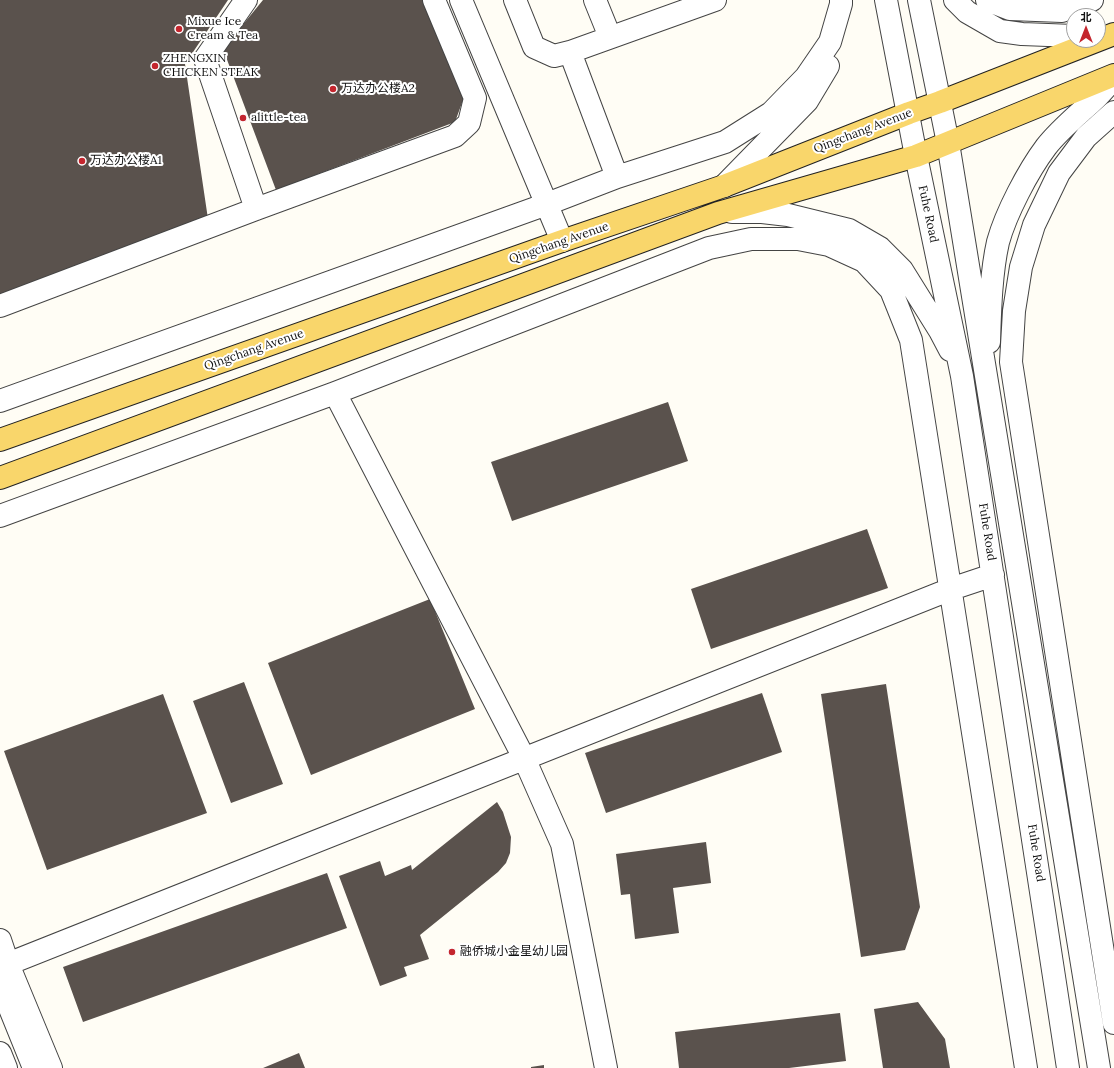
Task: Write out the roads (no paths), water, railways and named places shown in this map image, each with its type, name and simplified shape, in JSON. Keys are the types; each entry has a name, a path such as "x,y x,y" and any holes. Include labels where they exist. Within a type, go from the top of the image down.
{"main road":[{"name":"Qingchang Avenue","path":"0,440 562,241 724,186 1107,35"},
{"path":"0,478 718,213 916,156 1114,75"}],"street":[{"path":"246,0 205,59 256,209"},
{"path":"461,0 562,241"},
{"path":"515,0 534,47 554,56 570,52 715,0"},
{"path":"595,0 610,38"},
{"path":"0,401 547,204 617,177 725,142 771,113 806,77 830,42 841,0"},
{"path":"724,186 807,101 831,60 844,32 854,0"},
{"name":"Fuhe Road","path":"886,0 909,113 916,156 962,376 994,576 1068,1068"},
{"name":"Fuhe Road","path":"919,0 948,144 1099,1068"},
{"path":"955,0 967,12 1000,31 1022,34 1066,36"},
{"path":"987,0 1010,9 1062,11 1092,0"},
{"path":"0,306 256,209 455,136 469,123 475,98 427,1"},
{"path":"570,52 617,177"},
{"path":"987,385 992,284 998,242 1009,212 1030,171 1046,146 1076,115 1096,98 1114,78"},
{"path":"1114,112 1086,137 1059,173 1034,224 1021,267 1014,311 1011,362 1114,1023"},
{"path":"718,213 762,212 788,215 849,230 880,248 902,270 940,330 962,376"},
{"path":"0,516 335,393 709,248 751,239 798,238 829,245 864,261 891,290 911,340 1026,1068"},
{"path":"335,393 524,758 562,844 606,1068"},
{"path":"3,971 524,758 951,589 994,576"},
{"path":"0,940 3,971 34,1068"},
{"path":"3,971 51,1068"},
{"path":"0,1053 6,1068"}],"place":[{"name":"Mixue Ice Cream & Tea","path":"179,29"},
{"name":"ZHENGXIN CHICKEN STEAK","path":"155,66"},
{"name":"万达办公楼A2","path":"333,89"},
{"name":"alittle-tea","path":"243,118"},
{"name":"万达办公楼A1","path":"82,161"},
{"name":"融侨城小金星幼儿园","path":"452,952"}]}
